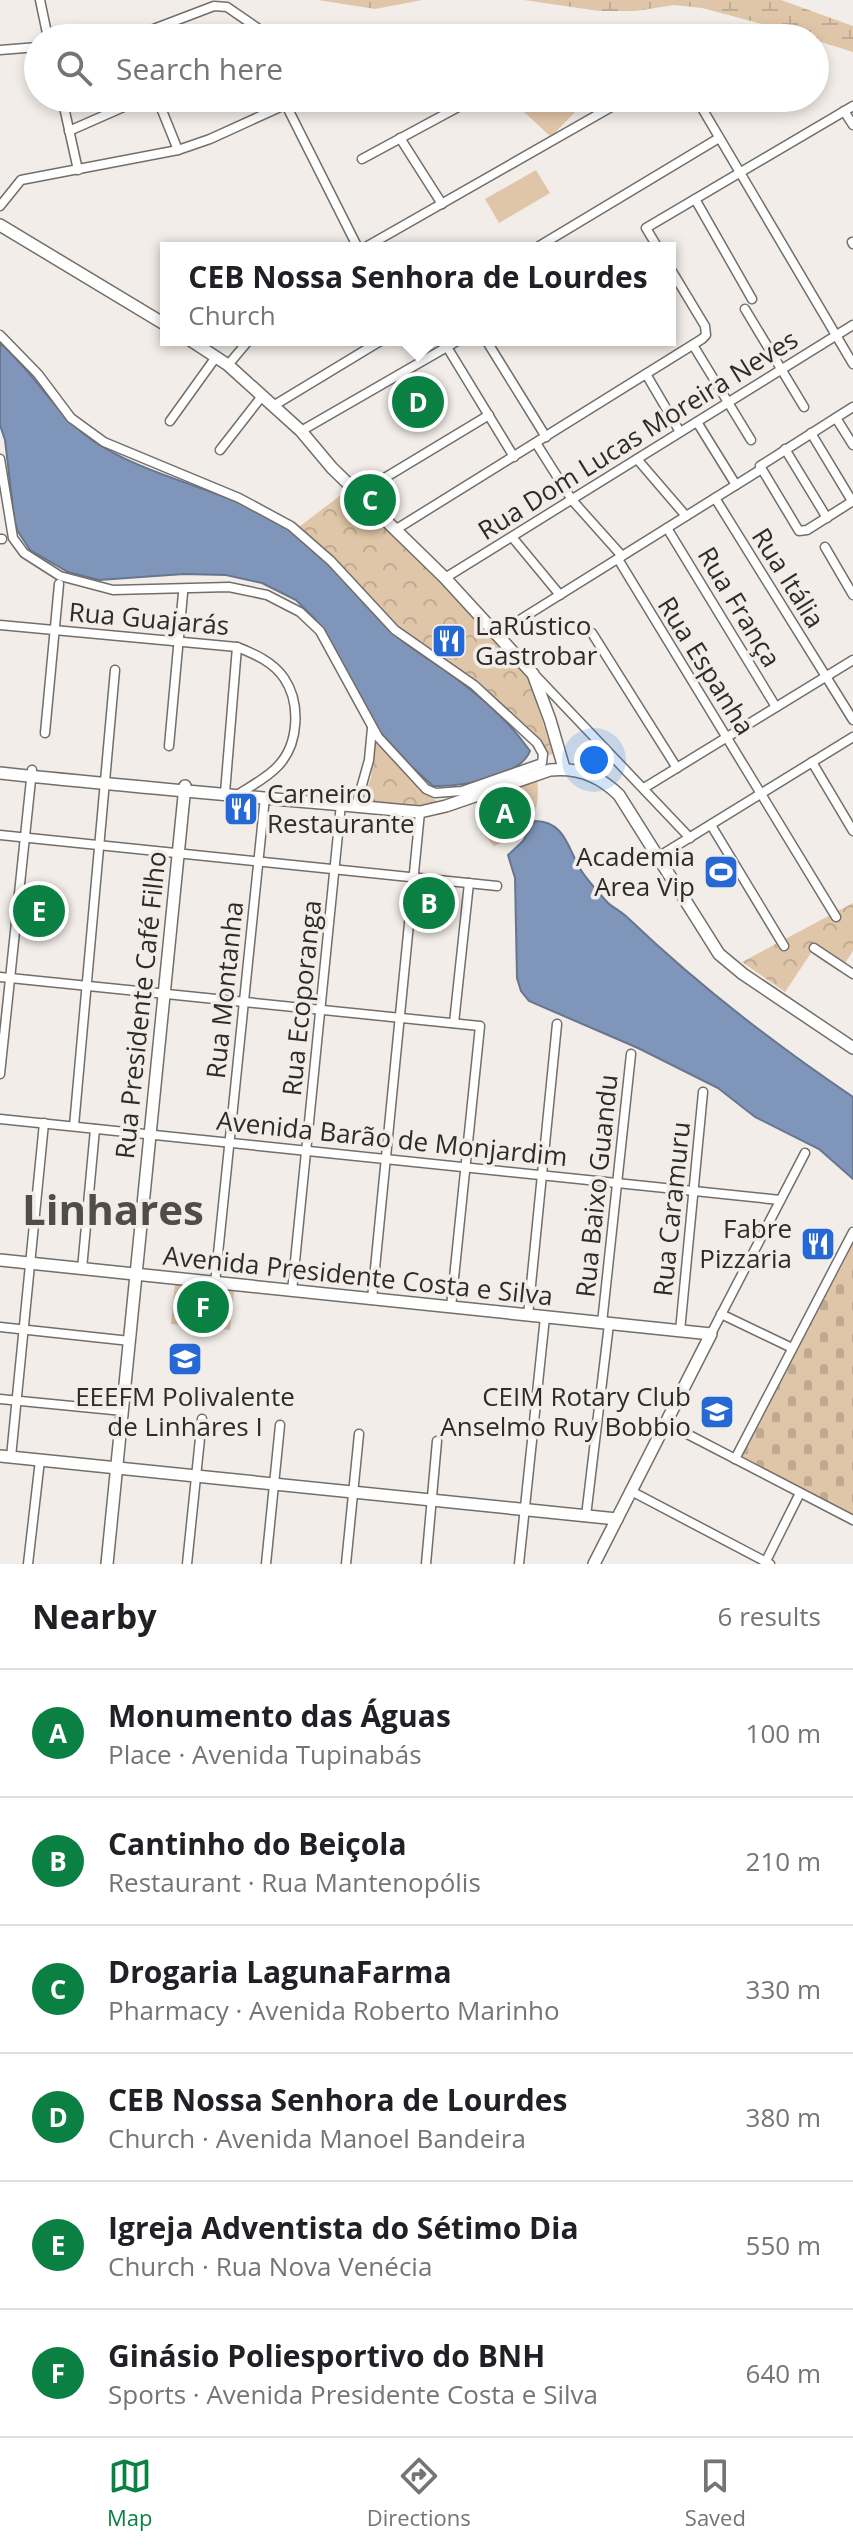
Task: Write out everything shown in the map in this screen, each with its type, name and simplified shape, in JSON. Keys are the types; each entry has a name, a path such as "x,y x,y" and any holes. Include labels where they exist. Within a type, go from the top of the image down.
{"main road":[{"path":"0,225 160,321"},
{"path":"199,346 228,365 301,431 358,494 445,578 533,674 564,768"},
{"path":"0,766 32,773 105,781 420,812 539,773 564,768 594,776 619,795 719,954 853,1048"},
{"path":"0,773 32,773"},
{"name":"Rua Presidente Café Filho","path":"107,1564 185,789"},
{"name":"Avenida Presidente Costa e Silva","path":"0,1260 711,1334"},
{"path":"594,1564 711,1334"},
{"path":"6,1456 617,1519"}],"street":[{"path":"40,0 45,24"},
{"path":"164,24 206,7 227,7 252,24"},
{"path":"0,50 24,48"},
{"path":"654,242 646,228 853,106"},
{"path":"844,111 853,125"},
{"path":"65,112 78,170"},
{"path":"69,131 112,112"},
{"path":"163,112 178,150"},
{"path":"0,206 21,180 178,150 270,112"},
{"path":"290,112 358,242"},
{"path":"362,159 446,112"},
{"path":"372,242 603,112"},
{"path":"704,112 853,364"},
{"path":"400,138 442,204"},
{"path":"546,242 719,138"},
{"path":"695,199 752,299"},
{"path":"395,530 702,339 706,335 705,326 676,278"},
{"path":"745,309 804,407"},
{"name":"Rua Dom Lucas Moreira Neves","path":"445,578 853,325"},
{"path":"0,335 38,374 71,418 95,436 123,451 239,498 291,526 331,561 395,630 474,685 503,711 537,743 544,759 539,766 462,791 435,793 409,772 372,727 320,631 288,603 229,587 103,588 69,580 38,564 24,553 13,538 0,459"},
{"path":"693,345 751,440"},
{"path":"228,365 244,346"},
{"path":"273,406 372,346"},
{"path":"490,346 546,437"},
{"path":"301,431 447,347 514,457"},
{"path":"170,421 216,357"},
{"path":"646,374 680,432"},
{"path":"220,450 262,396"},
{"path":"811,433 853,501 807,530 796,529 760,470 761,464 811,433 836,418 853,407"},
{"path":"358,494 489,415"},
{"path":"836,418 853,445"},
{"path":"697,422 736,485"},
{"name":"Rua Espanha","path":"536,443 572,500 620,558 836,917"},
{"path":"785,449 827,518"},
{"path":"637,459 686,516"},
{"path":"497,634 760,470"},
{"name":"Rua Itália","path":"715,498 853,720"},
{"name":"Rua França","path":"667,528 776,707"},
{"path":"512,537 560,595"},
{"path":"825,547 853,595"},
{"path":"45,733 59,584"},
{"path":"169,746 183,593"},
{"name":"Rua Guajarás","path":"0,625 237,647 270,664 283,677 291,693 294,738 279,765 264,778 227,794"},
{"path":"592,633 677,768"},
{"path":"227,794 237,647"},
{"path":"644,788 853,660"},
{"path":"74,1126 115,670"},
{"path":"533,674 690,838"},
{"path":"356,806 369,760 372,727"},
{"path":"658,857 853,737"},
{"path":"812,762 853,831"},
{"path":"0,1074 32,773"},
{"name":"Rua Montanha","path":"215,1283 265,797"},
{"name":"Rua Ecoporanga","path":"292,1291 341,804"},
{"path":"372,1299 420,812"},
{"path":"711,825 784,946"},
{"path":"0,835 497,886"},
{"path":"454,1023 469,883"},
{"path":"814,948 853,974"},
{"path":"0,977 480,1026 451,1307"},
{"path":"528,1315 557,1024"},
{"name":"Rua Baixo Guandu","path":"586,1516 631,1054"},
{"name":"Rua Caramuru","path":"680,1331 703,1092"},
{"name":"Avenida Barão de Monjardim","path":"0,1119 780,1200"},
{"path":"6,1456 16,1400 44,1123"},
{"path":"82,1269 95,1129"},
{"path":"711,1334 805,1153"},
{"path":"735,1459 853,1232"},
{"path":"721,1314 792,1348"},
{"path":"519,1564 545,1317"},
{"path":"0,1327 130,1341"},
{"path":"0,1399 123,1411"},
{"path":"187,1564 202,1419"},
{"path":"666,1423 853,1520"},
{"path":"266,1564 280,1425"},
{"path":"346,1564 359,1434"},
{"path":"426,1564 437,1441"},
{"path":"28,1564 40,1460"},
{"path":"631,1491 767,1563 800,1493"}],"green space":[{"path":"318,0 422,0 375,9"},
{"path":"524,0 781,0 853,26 853,52 829,44 829,24 762,24 702,8 674,5 636,11 599,11"},
{"path":"524,112 575,112 551,137"},
{"path":"536,170 550,193 499,223 485,199"},
{"path":"346,491 447,588 529,679 553,754 549,755 529,729 477,682 398,627 299,527"},
{"path":"375,741 418,787 438,802 412,806 362,801 371,778"},
{"path":"537,779 537,803 530,821 515,835 494,846 481,832 476,801"},
{"path":"853,903 853,951 839,972 811,953 785,992 742,962"},
{"path":"853,1244 853,1515 742,1457"},
{"path":"175,1284 234,1290 230,1330 171,1324"}],"water":[{"path":"0,343 67,418 92,440 136,464 257,511 296,534 326,561 393,633 454,676 499,714 530,751 524,760 514,768 488,779 433,786 378,730 316,620 296,600 262,583 226,575 184,574 99,580 68,572 30,550 17,530 5,440 0,425"},
{"path":"535,821 545,822 559,831 583,874 608,903 736,1012 853,1097 853,1179 819,1149 755,1117 718,1088 638,1048 529,1001 521,991 517,978 515,878 508,855 523,841"}],"place":[{"name":"CEB Nossa Senhora de Lourdes","path":"418,402"},
{"name":"Drogaria LagunaFarma","path":"370,500"},
{"name":"LaRústico Gastrobar","path":"449,641"},
{"name":"Carneiro Restaurante","path":"241,809"},
{"name":"Monumento das Águas","path":"505,813"},
{"name":"Academia Area Vip","path":"721,872"},
{"name":"Cantinho do Beiçola","path":"429,903"},
{"name":"Igreja Adventista do Sétimo Dia","path":"39,911"},
{"name":"Fabre Pizzaria","path":"818,1244"},
{"name":"Ginásio Poliesportivo do BNH","path":"203,1307"},
{"name":"EEEFM Polivalente de Linhares I","path":"185,1359"},
{"name":"CEIM Rotary Club Anselmo Ruy Bobbio","path":"717,1412"}],"district":[{"name":"Linhares","path":"113,1210"}]}
